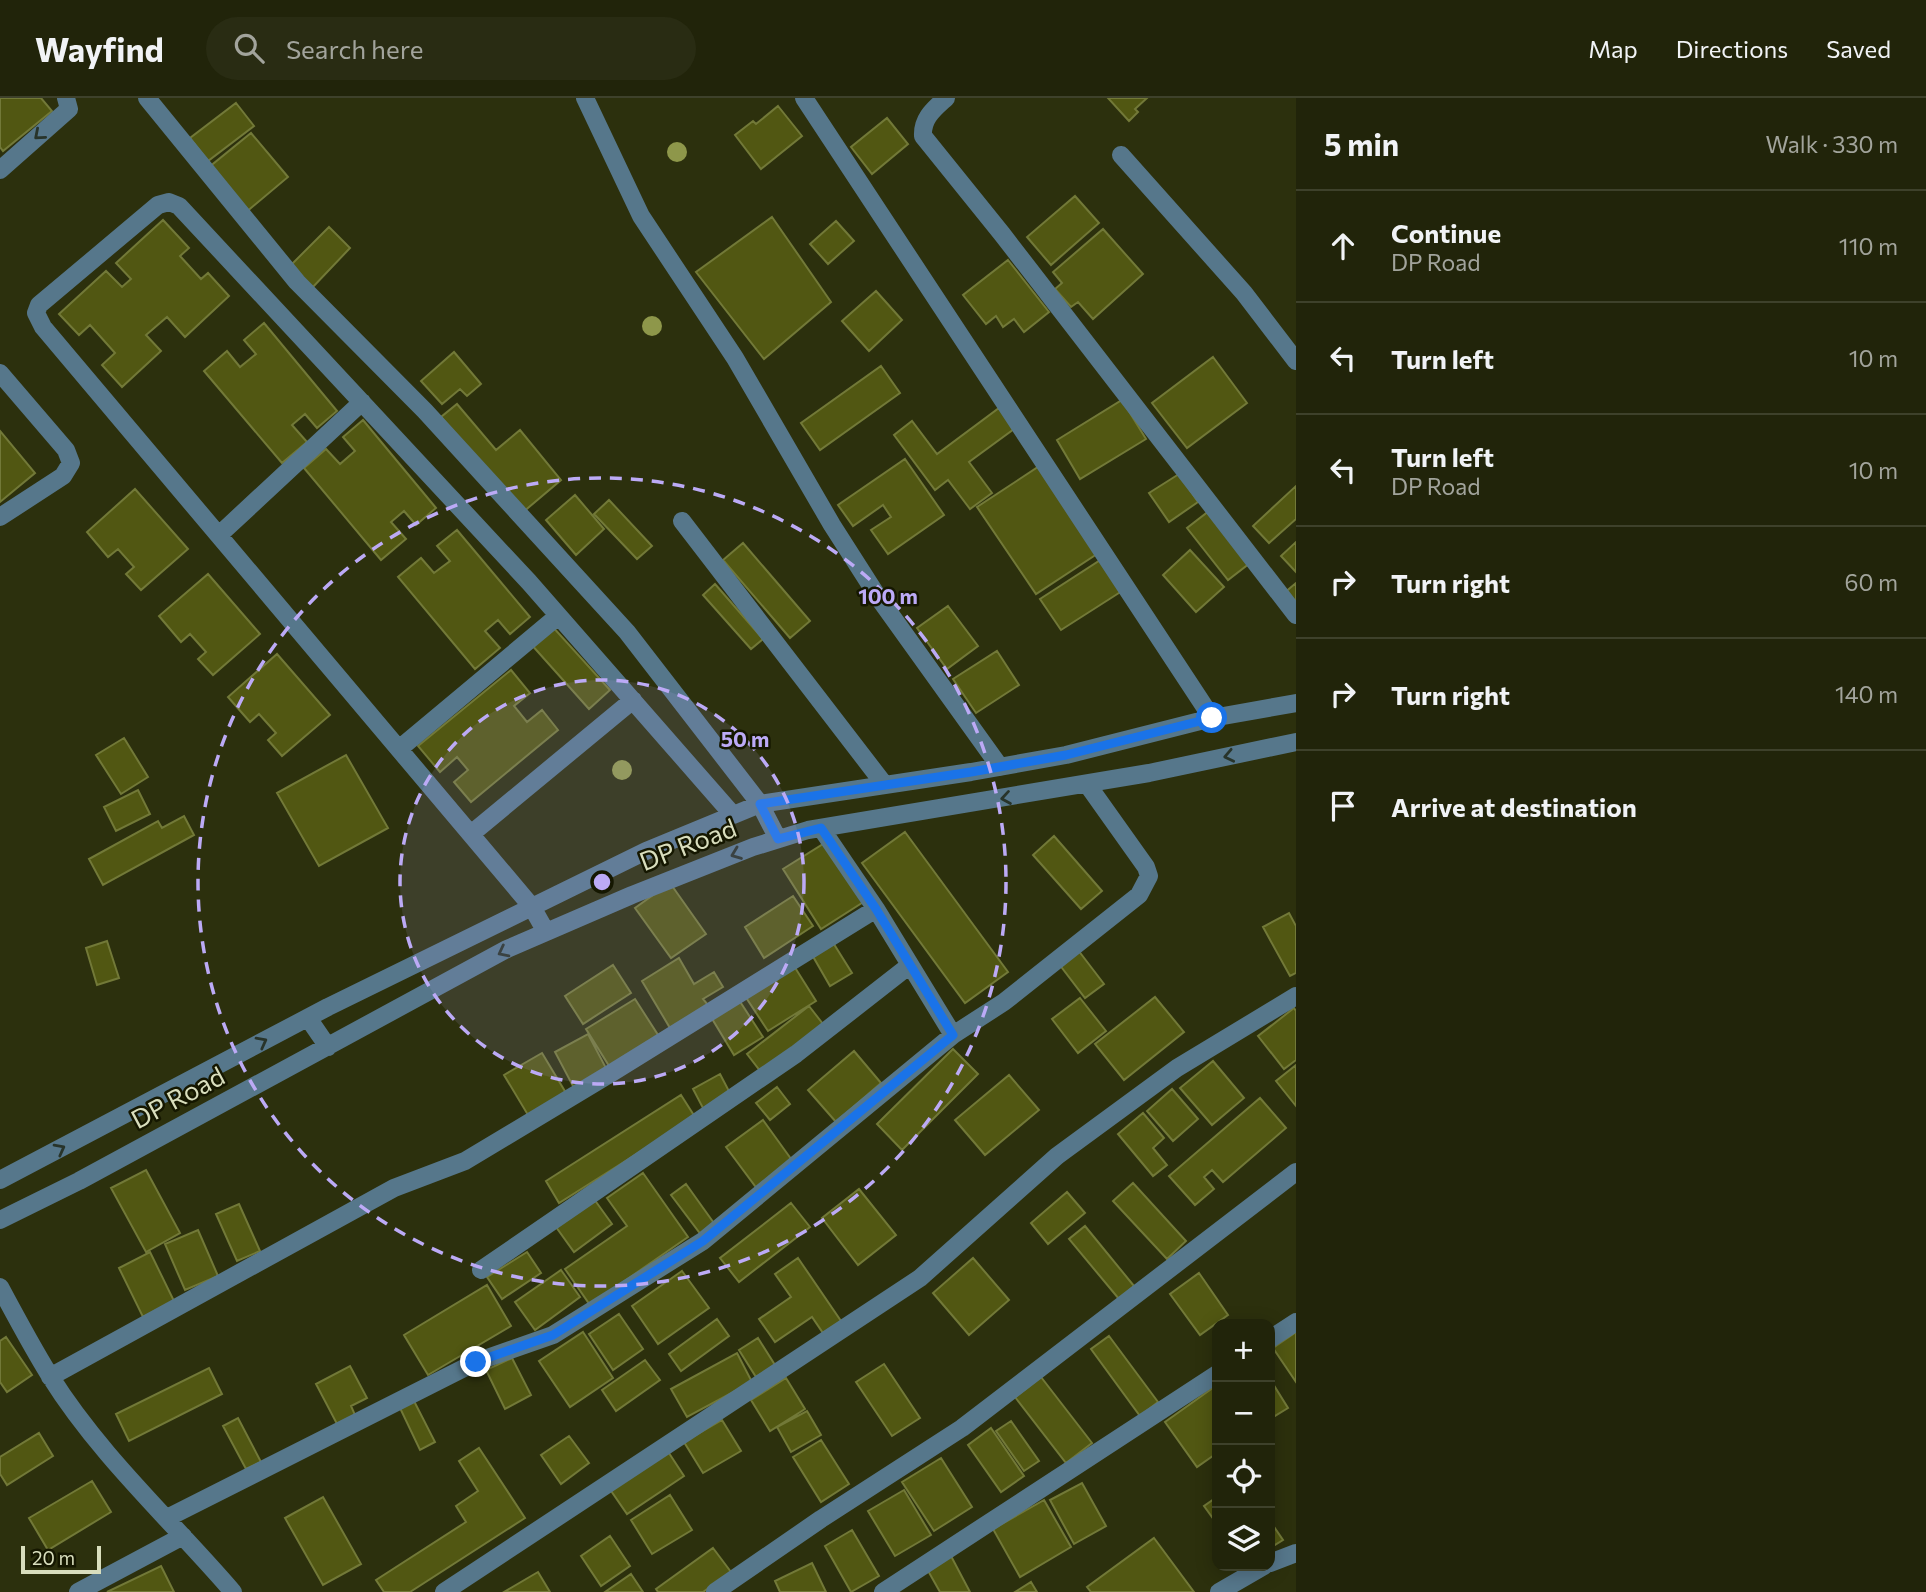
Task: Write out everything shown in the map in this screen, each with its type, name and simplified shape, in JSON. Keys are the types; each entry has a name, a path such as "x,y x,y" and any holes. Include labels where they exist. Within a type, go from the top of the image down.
{"street":[{"path":"0,170 69,109 66,98"},
{"path":"147,98 297,282 425,411 627,632 760,804 778,839"},
{"path":"585,98 641,216 735,358 832,525 878,597 1000,767"},
{"path":"804,98 1212,718"},
{"path":"946,98 929,114 922,126 923,136 1002,234 1296,615"},
{"path":"1121,155 1244,293 1296,361"},
{"path":"546,932 532,907 43,327 36,313 39,305 158,205 169,202 179,206 558,616 733,815"},
{"path":"0,373 66,450 71,463 63,475 0,517"},
{"path":"219,535 362,402"},
{"path":"682,521 884,784"},
{"path":"399,749 558,616"},
{"path":"471,834 633,700"},
{"name":"DP Road","path":"0,1180 308,1018 532,907 646,851 760,804 1066,755 1212,718 1296,703"},
{"name":"DP Road","path":"0,1220 79,1181 507,949 632,895 778,839 821,828 1087,784 1296,742"},
{"path":"167,1518 476,1362 553,1335 703,1241 953,1035 1003,1002 1139,895 1149,876 1146,867 1087,784"},
{"path":"821,828 876,909 953,1035"},
{"path":"50,1377 394,1188 465,1161 876,909"},
{"path":"481,1270 796,1054 910,965"},
{"path":"444,1592 920,1278 1057,1156 1178,1068 1296,996"},
{"path":"308,1018 328,1047"},
{"path":"715,1592 821,1519 962,1428 1296,1172"},
{"path":"0,1287 50,1377 115,1462 233,1592"},
{"path":"1275,1336 1296,1322"},
{"path":"883,1592 1212,1377"},
{"path":"78,1592 183,1536"},
{"path":"1275,1561 1296,1553"},
{"path":"1219,1592 1255,1571"}],"building":[{"path":"0,98 41,98 52,111 3,151 0,147"},
{"path":"1108,98 1147,98 1135,109 1138,112 1129,121"},
{"path":"236,103 254,126 208,161 190,138"},
{"path":"778,106 802,136 761,169 735,135 753,121 756,124"},
{"path":"887,118 908,144 872,174 851,147"},
{"path":"251,133 288,177 245,213 208,168"},
{"path":"1075,196 1099,223 1051,265 1027,237"},
{"path":"772,217 831,302 764,359 696,272"},
{"path":"163,220 189,248 180,256 201,279 208,273 229,296 185,337 167,317 146,335 161,351 122,387 102,365 115,353 90,325 79,335 59,314 106,271 122,287 131,279 116,263"},
{"path":"836,221 854,241 828,264 810,244"},
{"path":"329,227 350,248 311,289 289,267"},
{"path":"1103,229 1143,274 1093,319 1078,302 1071,307 1055,289 1062,283 1053,272"},
{"path":"1008,260 1049,312 1024,332 1014,319 1003,327 996,316 986,324 963,295"},
{"path":"876,291 902,320 869,351 842,321"},
{"path":"264,323 337,411 317,428 305,414 292,425 307,442 282,463 204,371 227,351 240,367 256,354 244,340"},
{"path":"454,352 481,384 467,396 460,389 442,404 421,381"},
{"path":"1213,357 1247,403 1187,448 1152,403"},
{"path":"881,366 900,393 820,450 801,423"},
{"path":"1122,400 1146,439 1080,479 1057,440"},
{"path":"457,404 496,450 520,430 561,480 522,513 441,417"},
{"path":"999,408 1014,429 969,462 992,493 970,509 948,480 935,490 894,435 912,421 937,454"},
{"path":"363,420 436,508 416,525 404,511 391,522 406,539 381,560 304,468 326,449 340,464 355,451 343,437"},
{"path":"0,431 35,473 0,502"},
{"path":"905,459 944,515 888,554 871,530 891,517 883,505 853,526 838,505"},
{"path":"1041,465 1100,552 1036,594 977,507"},
{"path":"1179,474 1198,502 1169,522 1149,493"},
{"path":"1296,486 1296,519 1269,543 1253,526"},
{"path":"135,489 188,549 141,590 126,574 134,567 118,549 108,557 87,532"},
{"path":"575,495 604,529 576,555 546,520"},
{"path":"609,500 652,546 637,559 594,514"},
{"path":"1209,511 1250,563 1228,580 1187,528"},
{"path":"457,530 530,617 510,634 498,620 485,631 500,648 475,669 398,577 421,558 434,573 450,561 437,546"},
{"path":"1296,542 1296,572 1281,556"},
{"path":"743,543 810,621 790,638 723,560"},
{"path":"1190,550 1224,587 1196,612 1163,575"},
{"path":"1102,559 1122,591 1061,630 1040,599"},
{"path":"208,574 260,634 213,675 198,659 206,652 190,634 181,642 159,616"},
{"path":"1296,583 1296,610 1283,594"},
{"path":"715,584 763,639 751,649 703,595"},
{"path":"948,606 978,646 947,669 917,628"},
{"path":"551,625 610,690 589,709 530,643"},
{"path":"997,651 1019,685 976,713 953,679"},
{"path":"277,654 330,715 282,756 268,740 276,733 259,714 250,722 228,697"},
{"path":"511,670 530,693 514,706 527,722 542,710 558,730 471,802 454,782 468,770 457,757 440,772 418,746"},
{"path":"124,738 148,777 121,794 96,755"},
{"path":"346,755 388,828 319,866 277,793"},
{"path":"138,790 150,814 116,831 104,807"},
{"path":"184,816 194,835 103,885 89,859 158,821 162,828"},
{"path":"905,832 1008,972 965,1003 862,863"},
{"path":"1054,836 1102,891 1081,909 1033,855"},
{"path":"828,841 865,901 821,929 783,869"},
{"path":"670,883 706,934 671,958 635,908"},
{"path":"793,896 813,926 764,958 745,927"},
{"path":"1289,913 1296,926 1296,973 1290,976 1263,927"},
{"path":"107,941 119,978 97,985 86,948"},
{"path":"832,941 852,973 830,986 811,953"},
{"path":"1078,950 1104,984 1085,998 1059,964"},
{"path":"679,958 694,984 714,972 723,987 703,999 708,1005 670,1028 642,981"},
{"path":"613,965 631,993 583,1024 565,996"},
{"path":"794,966 816,1001 768,1031 745,996"},
{"path":"1155,997 1184,1032 1124,1080 1095,1044"},
{"path":"1080,998 1106,1031 1078,1053 1052,1019"},
{"path":"635,999 660,1038 611,1069 586,1029"},
{"path":"739,1000 763,1037 734,1055 711,1017"},
{"path":"809,1006 823,1024 761,1072 747,1054"},
{"path":"1294,1008 1296,1060 1284,1069 1258,1036"},
{"path":"588,1034 607,1070 574,1088 555,1052"},
{"path":"953,1049 978,1074 902,1150 877,1124"},
{"path":"854,1051 881,1083 836,1122 808,1090"},
{"path":"542,1053 566,1093 528,1115 504,1075"},
{"path":"1213,1061 1244,1098 1212,1125 1180,1088"},
{"path":"1296,1065 1296,1106 1276,1081"},
{"path":"720,1074 731,1095 704,1110 693,1089"},
{"path":"1009,1075 1039,1110 985,1155 955,1120"},
{"path":"777,1087 790,1104 770,1120 756,1103"},
{"path":"1172,1089 1198,1119 1173,1141 1147,1111"},
{"path":"681,1095 695,1117 559,1203 546,1181"},
{"path":"1260,1098 1286,1128 1223,1182 1212,1170 1204,1177 1214,1189 1195,1205 1169,1176"},
{"path":"1143,1113 1164,1138 1153,1148 1167,1165 1153,1176 1118,1134"},
{"path":"763,1120 794,1163 758,1190 726,1147"},
{"path":"146,1170 180,1233 146,1252 111,1188"},
{"path":"643,1173 688,1237 590,1305 565,1269 627,1226 607,1198"},
{"path":"1133,1183 1186,1241 1167,1259 1113,1201"},
{"path":"686,1184 716,1226 702,1236 671,1195"},
{"path":"859,1189 896,1235 858,1265 822,1218"},
{"path":"1067,1192 1085,1213 1048,1244 1031,1223"},
{"path":"594,1199 612,1224 574,1252 556,1227"},
{"path":"791,1203 810,1227 739,1282 720,1258"},
{"path":"239,1204 260,1251 237,1261 216,1214"},
{"path":"1085,1226 1134,1286 1119,1299 1069,1239"},
{"path":"198,1230 218,1276 185,1290 165,1244"},
{"path":"150,1252 174,1301 143,1317 119,1268"},
{"path":"527,1252 541,1273 502,1299 487,1277"},
{"path":"798,1258 841,1321 823,1333 812,1317 775,1342 759,1319 791,1297 775,1274"},
{"path":"973,1258 1009,1300 969,1335 933,1293"},
{"path":"561,1270 580,1297 535,1330 515,1302"},
{"path":"682,1271 709,1308 658,1344 632,1306"},
{"path":"1199,1273 1228,1315 1222,1319 1212,1319 1212,1326 1200,1335 1170,1294"},
{"path":"487,1285 511,1326 428,1375 404,1335"},
{"path":"619,1314 643,1349 613,1370 589,1334"},
{"path":"717,1319 729,1336 681,1371 669,1354"},
{"path":"583,1332 613,1378 570,1407 539,1361"},
{"path":"1296,1332 1296,1382 1275,1351 1275,1347"},
{"path":"1109,1336 1158,1402 1140,1416 1091,1349"},
{"path":"6,1337 32,1375 7,1392 0,1382 0,1341"},
{"path":"758,1338 775,1365 756,1377 739,1350"},
{"path":"737,1353 752,1382 687,1417 671,1389"},
{"path":"512,1358 531,1395 505,1409 486,1370"},
{"path":"645,1360 660,1380 616,1411 602,1390"},
{"path":"884,1364 920,1418 892,1436 856,1382"},
{"path":"350,1366 367,1398 351,1406 355,1415 337,1424 316,1384"},
{"path":"209,1368 222,1394 129,1441 116,1414"},
{"path":"1041,1377 1092,1443 1066,1463 1015,1397"},
{"path":"786,1378 805,1409 770,1431 751,1400"},
{"path":"1275,1387 1288,1408 1275,1416"},
{"path":"1212,1389 1212,1456 1197,1467 1165,1422"},
{"path":"414,1401 435,1442 420,1450 400,1408"},
{"path":"807,1411 821,1435 791,1452 777,1427"},
{"path":"238,1418 261,1462 246,1469 223,1426"},
{"path":"722,1420 741,1451 703,1473 684,1442"},
{"path":"1011,1421 1039,1461 1024,1471 996,1431"},
{"path":"991,1428 1024,1476 1001,1492 968,1445"},
{"path":"39,1433 53,1456 7,1485 0,1474 0,1457"},
{"path":"569,1436 589,1463 561,1484 541,1455"},
{"path":"821,1440 849,1484 821,1502 793,1457"},
{"path":"665,1447 684,1476 627,1514 607,1485"},
{"path":"479,1448 525,1518 410,1592 384,1592 376,1580 466,1522 456,1506 478,1491 459,1461"},
{"path":"941,1458 972,1507 934,1531 902,1482"},
{"path":"92,1481 111,1512 48,1550 29,1518"},
{"path":"1082,1483 1106,1526 1074,1544 1050,1500"},
{"path":"904,1490 931,1535 895,1556 868,1511"},
{"path":"670,1495 692,1530 652,1554 631,1520"},
{"path":"323,1497 361,1564 323,1585 285,1518"},
{"path":"1044,1500 1071,1547 1020,1577 993,1529"},
{"path":"1212,1500 1212,1517 1204,1506"},
{"path":"1275,1528 1283,1540 1275,1545"},
{"path":"852,1530 879,1576 851,1592 825,1546"},
{"path":"610,1536 630,1566 601,1586 581,1556"},
{"path":"1154,1538 1194,1592 1091,1592 1087,1587"},
{"path":"713,1548 731,1572 703,1592 658,1592 656,1589"},
{"path":"951,1556 970,1592 940,1592 927,1569"},
{"path":"812,1563 826,1592 780,1592 775,1581"},
{"path":"161,1566 174,1592 107,1592"},
{"path":"538,1572 550,1592 504,1592"},
{"path":"631,1574 643,1592 605,1592"},
{"path":"1031,1582 1037,1592 1015,1592"}],"route":[{"path":"476,1362 553,1335 703,1241 953,1035 876,909 821,828 778,839 760,804 1066,755 1212,718"}]}
